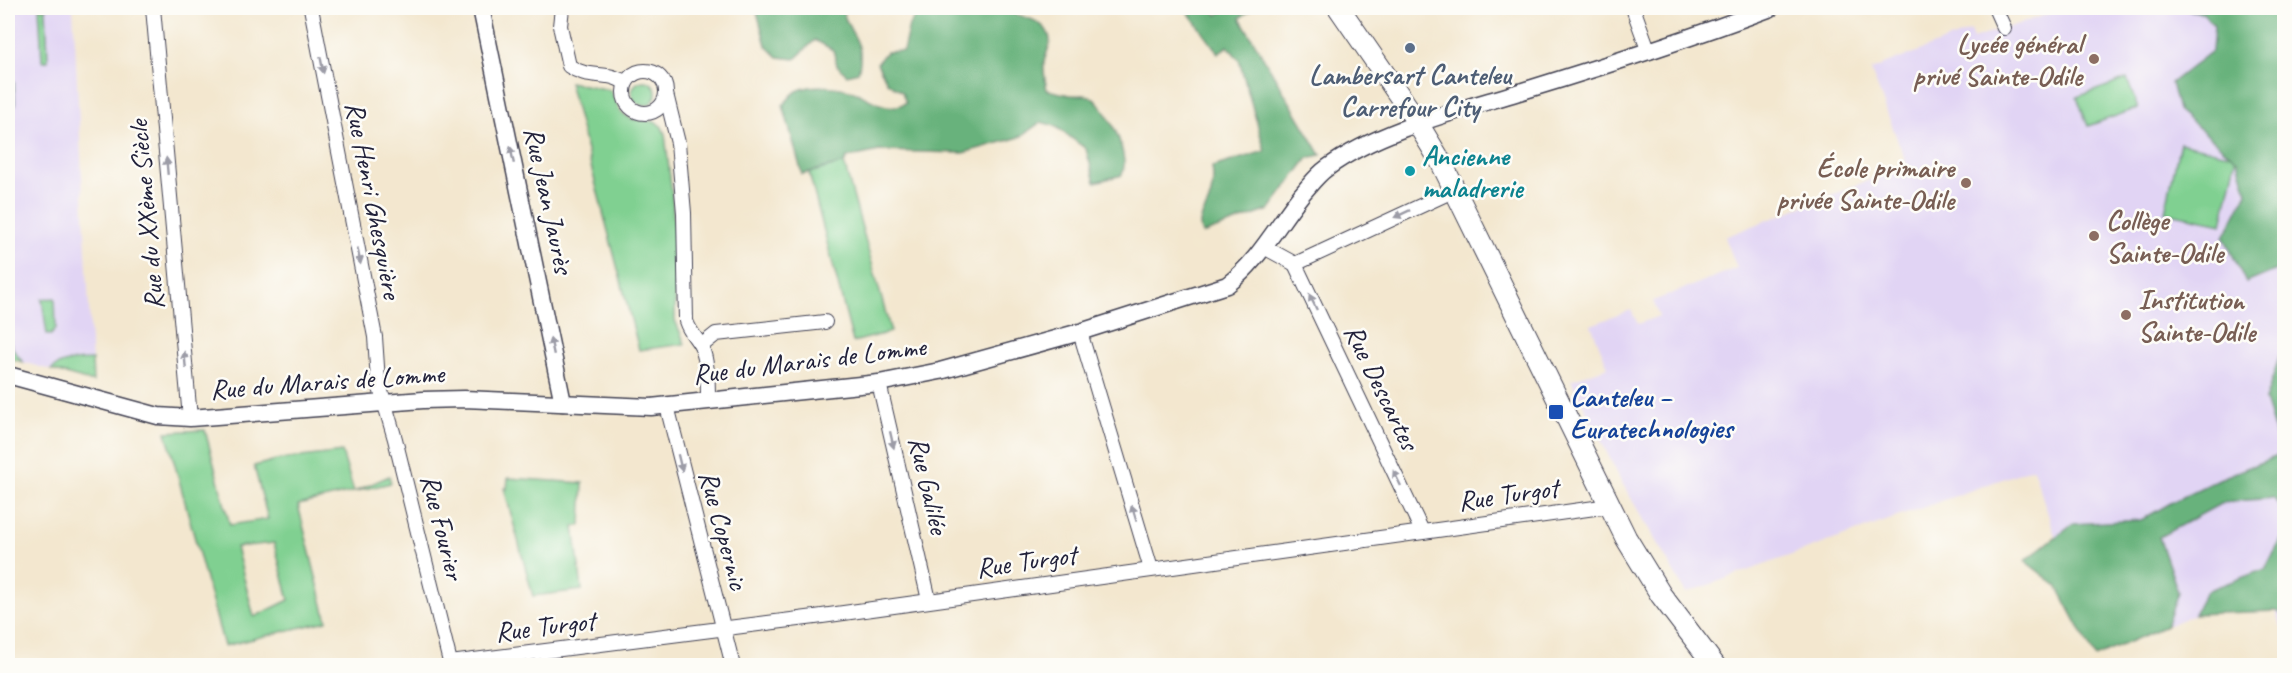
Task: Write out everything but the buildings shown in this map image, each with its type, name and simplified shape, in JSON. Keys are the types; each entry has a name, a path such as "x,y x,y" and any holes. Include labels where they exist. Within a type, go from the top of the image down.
{"main road":[{"path":"1339,8 1419,124 1455,190 1609,506 1646,573 1689,634 1715,666"}],"street":[{"name":"Rue du XXème Siècle","path":"153,8 190,418"},
{"name":"Rue Henri Ghesquière","path":"311,8 375,337 378,381 383,403"},
{"name":"Rue Jean Jaurès","path":"481,8 563,403"},
{"path":"562,8 560,26 569,66 578,72 594,76 609,76 626,82"},
{"path":"1633,8 1649,52"},
{"name":"Rue du Marais de Lomme","path":"8,375 158,416 190,418 464,399 667,406 879,383 940,371 1080,332 1227,285 1264,247 1287,212 1325,169 1362,148 1419,124 1649,52 1771,8"},
{"path":"1995,8 2004,28"},
{"path":"666,94 660,107 642,114 635,111 623,95 626,82 637,72 651,72 662,81 666,94 678,143 683,201 686,321 690,333 701,346 705,360 708,400"},
{"path":"1264,247 1295,264 1455,190"},
{"name":"Rue Descartes","path":"1295,264 1422,531"},
{"path":"701,346 716,334 825,322"},
{"path":"1080,332 1151,569"},
{"name":"Rue Galilée","path":"879,383 929,600"},
{"name":"Rue Fourier","path":"383,403 395,439 450,664"},
{"name":"Rue Copernic","path":"667,406 733,666"},
{"name":"Rue Turgot","path":"450,664 1609,506"}],"shaded area":[{"path":"8,8 73,8 93,382 8,358"},
{"name":"Institution Sainte-Odile","path":"2066,8 2284,8 2284,631 2264,584 2095,657 2033,468 1686,593 1621,481 1571,380 1608,367 1591,325 1631,310 1638,324 1659,316 1653,301 1737,268 1725,237 1907,165 1871,70 1970,31 1973,39"}],"green space":[{"path":"39,8 46,9 48,61 42,61"},
{"path":"756,8 842,8 860,52 858,72 847,75 837,65 833,50 815,40 795,59 778,57 766,45"},
{"path":"922,8 991,10 1029,18 1042,25 1050,39 1044,65 1047,90 1070,95 1087,95 1096,101 1110,120 1121,144 1124,167 1122,175 1095,182 1086,149 1055,126 1041,122 1020,137 963,153 879,151 847,158 844,163 802,174 783,105 797,91 823,86 849,90 884,105 898,106 906,103 902,92 887,82 877,63 886,52 903,51 909,25"},
{"path":"1185,8 1212,8 1217,15 1228,8 1254,8 1240,18 1321,155 1308,158 1269,210 1202,234 1200,225 1211,192 1212,167 1265,151 1239,60 1228,46 1218,53"},
{"path":"2179,8 2284,8 2284,267 2246,283 2224,237 2247,192 2238,161 2178,110 2171,83 2212,51 2214,26 2203,13"},
{"path":"2127,79 2138,108 2088,126 2077,97"},
{"path":"644,81 653,84 656,93 653,102 644,105 635,102 632,93 635,84"},
{"path":"8,82 14,82 15,106 8,106"},
{"path":"569,82 610,90 621,112 631,119 656,122 662,127 665,134 672,195 676,252 675,320 685,344 639,350"},
{"path":"2180,143 2237,156 2222,224 2165,212"},
{"path":"844,163 891,332 853,342 809,173"},
{"path":"55,298 56,328 51,335 47,335 42,299"},
{"path":"8,301 11,311 10,342 23,362 8,358"},
{"path":"2280,355 2284,355 2284,515 2274,498 2224,502 2159,537 2178,592 2166,626 2095,657 2057,586 2025,561 2072,524 2141,520 2219,479 2282,454 2265,400"},
{"path":"92,360 93,382 51,370 65,363"},
{"path":"205,430 230,525 268,519 254,466 276,460 342,452 354,492 298,505 327,621 224,646 166,432","holes":["274,543 289,600 254,617 236,547"]},
{"path":"389,476 391,483 355,491"},
{"path":"508,478 583,483 581,525 574,527 582,590 533,596 504,488 507,489"},
{"path":"2284,535 2284,616 2277,611 2194,614 2206,591 2265,569"}],"place":[{"name":"Lambersart Canteleu Carrefour City","path":"1410,48"},
{"name":"Lycée général privé Sainte-Odile","path":"2094,59"},
{"name":"Ancienne maladrerie","path":"1410,171"},
{"name":"École primaire privée Sainte-Odile","path":"1966,183"},
{"name":"Collège Sainte-Odile","path":"2094,236"},
{"name":"Institution Sainte-Odile","path":"2126,315"},
{"name":"Canteleu – Euratechnologies","path":"1556,412"}]}
